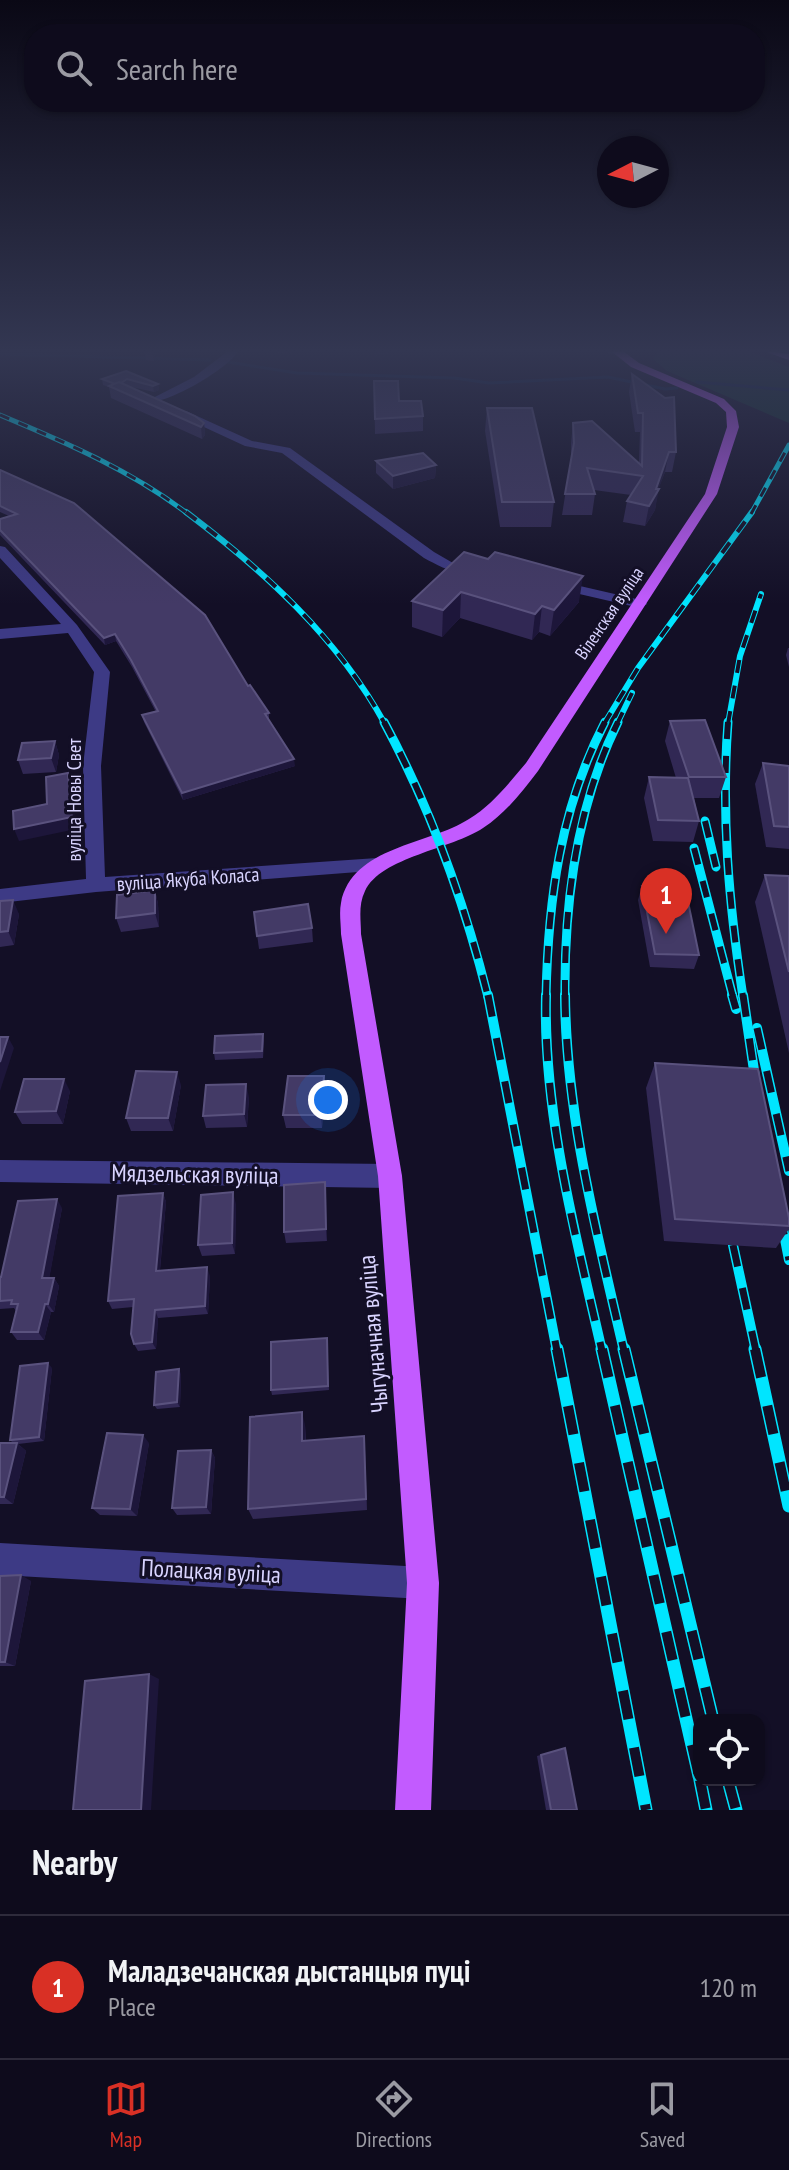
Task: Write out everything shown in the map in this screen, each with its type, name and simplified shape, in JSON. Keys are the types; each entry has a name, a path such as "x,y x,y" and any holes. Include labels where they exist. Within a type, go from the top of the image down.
{"main road":[{"name":"Віленская вуліца","path":"377,865 440,842 475,825 508,797 532,767 711,494 730,435"},
{"name":"Чыгуначная вуліца","path":"377,865 360,881 351,901 351,934 390,1176 423,1583 413,1810"}],"street":[{"path":"231,435 249,444 286,450 429,555 450,567 482,567"},
{"name":"вуліца Новы Свет","path":"0,550 72,628 102,672 92,766 96,885"},
{"path":"541,581 640,604"},
{"path":"0,634 72,628"},
{"name":"вуліца Якуба Коласа","path":"0,896 96,885 377,865"},
{"name":"Мядзельская вуліца","path":"0,1171 390,1176"},
{"name":"Полацкая вуліца","path":"0,1559 423,1583"}],"building":[{"path":"491,435 538,435 554,502 502,502"},
{"path":"574,435 608,435 642,466 643,435 675,435 676,452 669,452 656,489 659,489 649,506 627,501 643,476 587,468 595,494 565,494"},
{"path":"423,453 436,465 393,476 376,461"},
{"path":"0,470 74,503 205,615 248,686 269,713 265,714 294,759 182,793 142,715 158,711 115,634 104,638 0,530 0,519 17,514 0,506"},
{"path":"464,552 488,559 495,552 583,576 554,610 542,606 535,614 461,592 443,610 412,601"},
{"path":"705,720 726,777 689,777 670,721"},
{"path":"55,741 51,758 18,760 22,743"},
{"path":"763,763 789,766 789,827 774,826"},
{"path":"68,773 72,817 14,829 13,811 47,804 46,777"},
{"path":"649,777 688,778 699,821 658,820"},
{"path":"765,875 789,876 789,972"},
{"path":"642,886 685,887 699,955 655,954"},
{"path":"155,890 155,913 116,918 117,895"},
{"path":"13,900 8,931 0,932 0,901"},
{"path":"308,904 312,928 257,936 254,912"},
{"path":"263,1034 262,1051 214,1053 215,1036"},
{"path":"0,1037 8,1037 0,1062"},
{"path":"655,1063 758,1069 789,1226 675,1219"},
{"path":"136,1071 177,1072 168,1118 126,1118"},
{"path":"288,1076 324,1076 321,1115 283,1115"},
{"path":"24,1079 64,1079 56,1111 15,1112"},
{"path":"246,1084 244,1114 203,1116 206,1085"},
{"path":"325,1182 326,1229 284,1232 284,1185"},
{"path":"233,1192 232,1243 198,1245 201,1195"},
{"path":"163,1193 156,1271 207,1267 205,1306 155,1310 152,1342 134,1344 131,1334 134,1299 108,1301 118,1196"},
{"path":"57,1199 42,1278 54,1278 48,1304 45,1304 38,1332 11,1332 18,1304 11,1304 12,1300 0,1301 0,1277 18,1201"},
{"path":"327,1338 328,1386 271,1390 271,1342"},
{"path":"48,1363 39,1437 10,1440 20,1366"},
{"path":"179,1369 177,1402 154,1405 156,1372"},
{"path":"302,1412 302,1441 364,1436 366,1499 248,1509 250,1417"},
{"path":"107,1433 143,1435 130,1509 92,1508"},
{"path":"0,1443 17,1443 4,1497 0,1497"},
{"path":"211,1450 206,1507 172,1508 178,1451"},
{"path":"21,1575 5,1662 0,1662 0,1576"},
{"path":"149,1674 141,1810 73,1810 85,1681"},
{"path":"565,1748 577,1810 551,1810 541,1755"}],"railway":[{"path":"47,435 121,471 188,514"},
{"path":"751,514 789,445"},
{"path":"186,512 271,582 322,634 345,662 385,724"},
{"path":"604,723 638,668 752,512"},
{"path":"728,724 740,656 761,594"},
{"path":"617,724 632,693"},
{"path":"384,722 417,788 445,856 488,997"},
{"path":"565,995 567,926 575,856 592,788 618,722"},
{"path":"728,722 725,791 728,860 743,997"},
{"path":"546,997 550,925 559,856 577,788 604,723"},
{"path":"705,821 716,867"},
{"path":"694,848 733,997"},
{"path":"488,995 557,1351"},
{"path":"565,995 577,1130 624,1351"},
{"path":"732,995 736,1009"},
{"path":"743,995 757,1091"},
{"path":"546,997 546,1040 556,1130 572,1219 602,1351"},
{"path":"757,1028 789,1171"},
{"path":"780,1213 789,1260"},
{"path":"733,1245 756,1351"},
{"path":"557,1349 646,1810"},
{"path":"602,1349 693,1750"},
{"path":"624,1349 712,1714"},
{"path":"755,1349 789,1506"},
{"path":"701,1786 706,1810"},
{"path":"730,1786 736,1810"}],"place":[{"name":"Маладзечанская дыстанцыя пуці","path":"666,934"}]}
